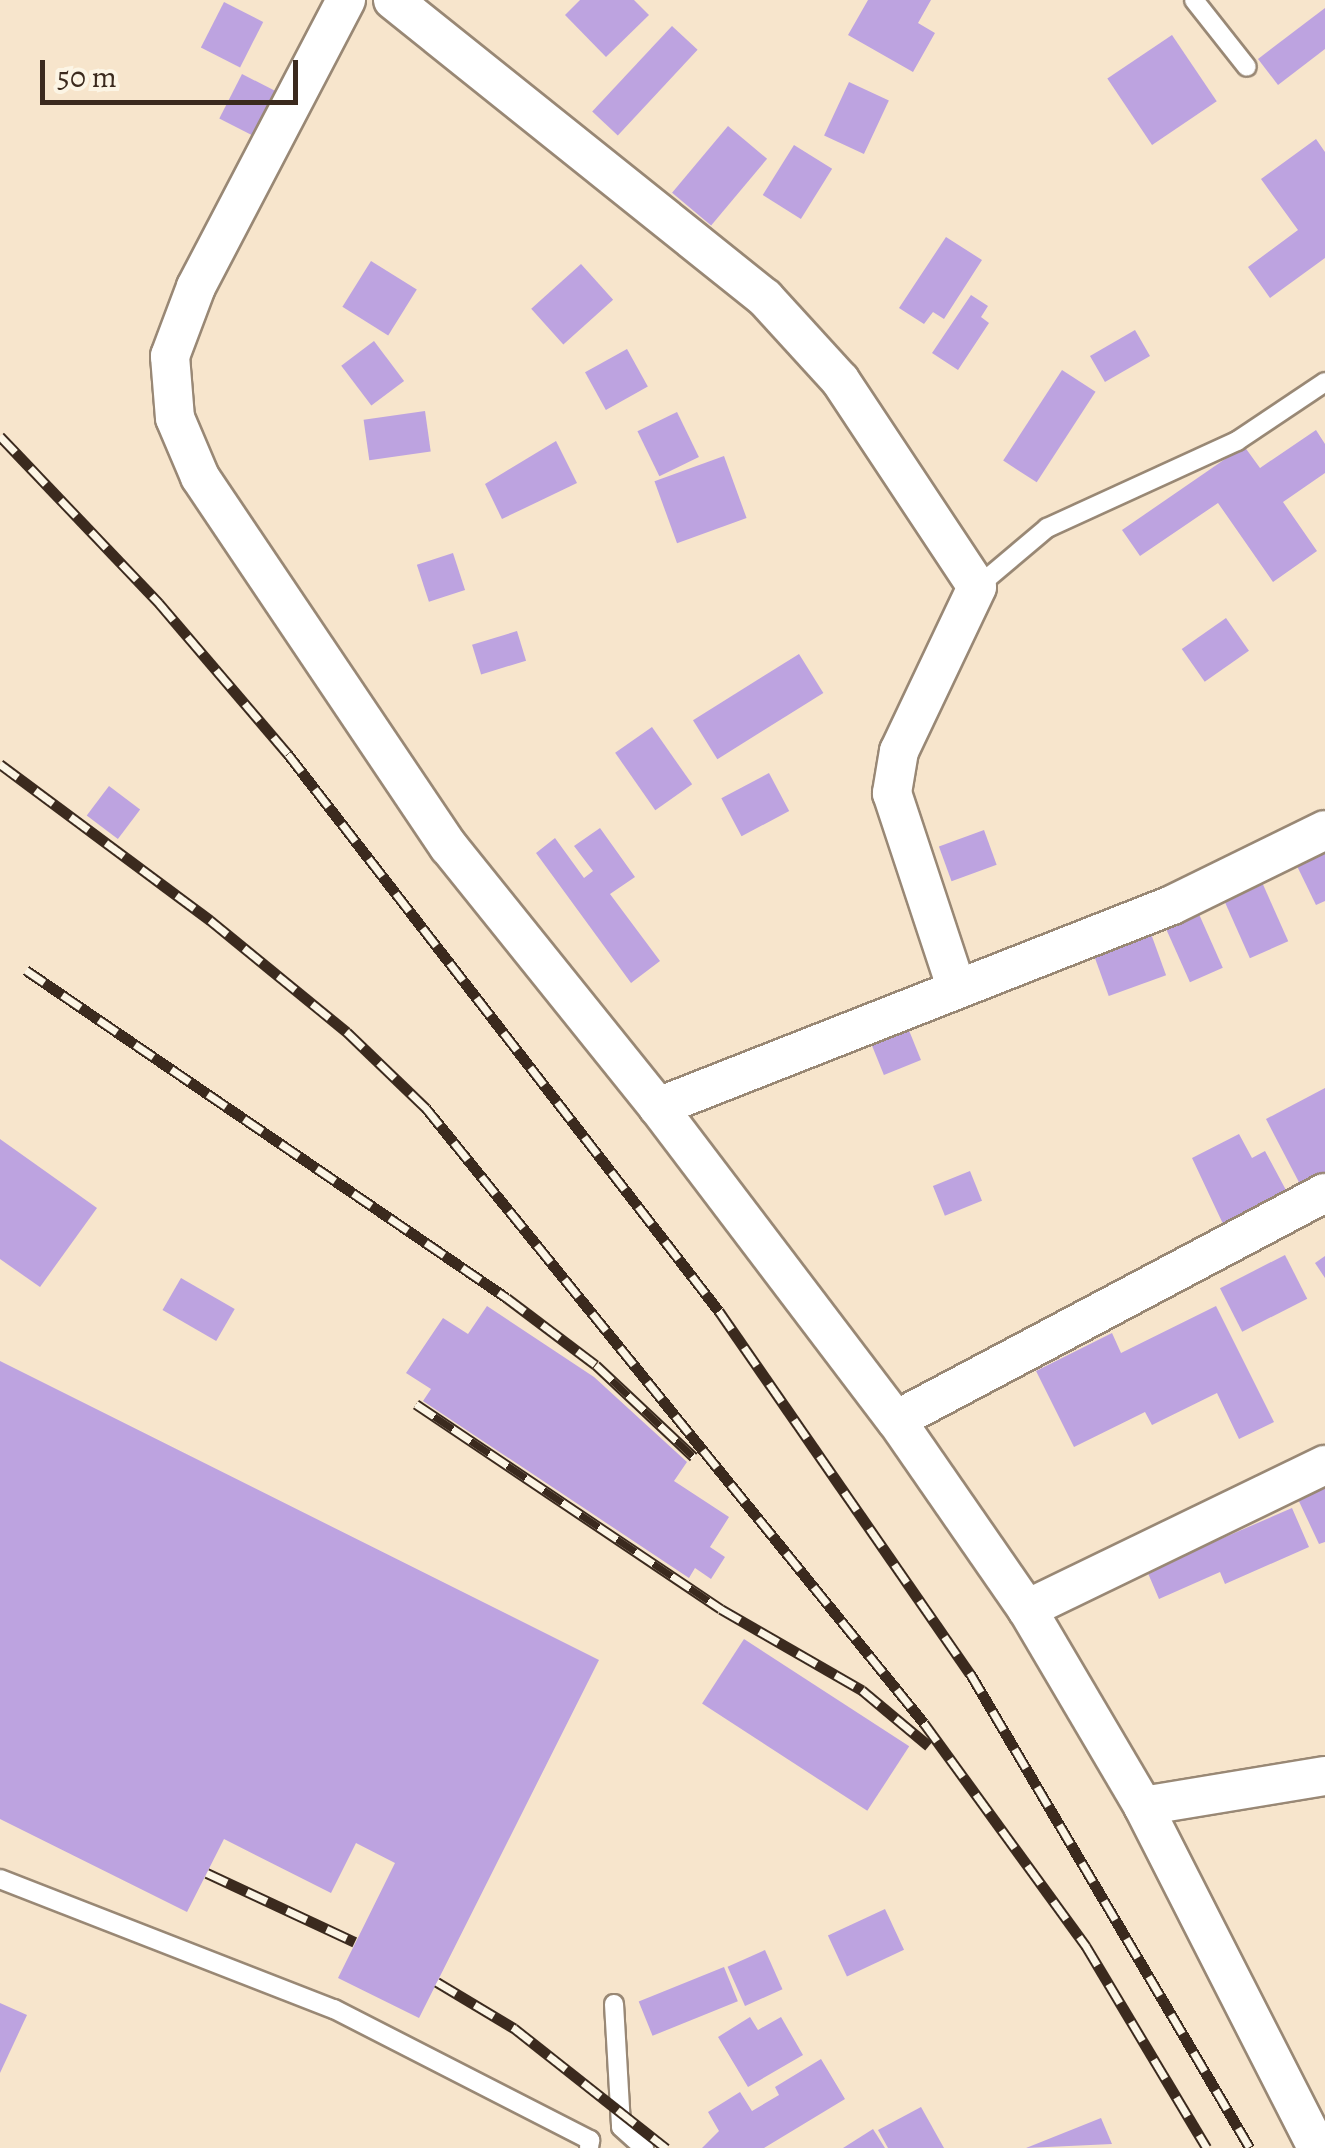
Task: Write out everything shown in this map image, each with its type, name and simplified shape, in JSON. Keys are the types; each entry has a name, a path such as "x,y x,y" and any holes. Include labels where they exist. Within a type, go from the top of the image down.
{"street":[{"path":"346,0 196,287 170,356 175,418 200,477 449,847 658,1107 896,1420 1027,1609 1143,1806 1317,2148"},
{"path":"393,0 766,298 840,380 977,587 900,752 892,793 956,986"},
{"path":"658,1107 956,986 1172,905 1325,830"},
{"path":"896,1420 1325,1193"},
{"path":"1027,1609 1325,1465"},
{"path":"1143,1806 1325,1776"}],"lane":[{"path":"1194,0 1247,67"},
{"path":"977,587 1047,528 1237,442 1325,382"},
{"path":"0,1879 334,2009 590,2140 588,2148"},
{"path":"614,2004 621,2127 644,2148"}],"building":[{"path":"580,0 634,0 649,15 606,57 565,15"},
{"path":"868,0 931,0 918,23 935,33 913,72 848,35"},
{"path":"224,2 263,22 240,67 201,47"},
{"path":"1325,8 1325,49 1278,85 1258,59"},
{"path":"672,26 698,50 618,135 592,112"},
{"path":"1172,35 1217,101 1152,145 1107,79"},
{"path":"242,74 281,94 259,139 219,119"},
{"path":"849,82 889,101 864,154 824,135"},
{"path":"728,126 767,159 711,225 672,193"},
{"path":"1316,139 1325,152 1325,258 1270,298 1248,267 1298,230 1261,179"},
{"path":"794,145 832,169 801,219 763,195"},
{"path":"946,237 982,260 944,319 933,312 924,324 899,308"},
{"path":"371,261 417,290 388,335 342,307"},
{"path":"581,264 613,300 563,345 531,309"},
{"path":"971,295 988,306 981,317 989,323 958,370 932,353"},
{"path":"1135,330 1150,356 1105,382 1090,356"},
{"path":"374,341 404,381 371,406 341,366"},
{"path":"627,349 648,387 606,410 585,372"},
{"path":"1062,370 1096,392 1037,482 1003,461"},
{"path":"425,411 431,452 369,460 364,420"},
{"path":"677,412 699,457 659,476 637,431"},
{"path":"1316,430 1325,444 1325,473 1283,502 1317,551 1273,582 1218,503 1140,556 1122,530 1244,446 1260,468"},
{"path":"556,441 577,483 502,519 485,484"},
{"path":"724,456 747,518 677,543 654,481"},
{"path":"453,553 465,590 429,602 417,565"},
{"path":"1226,618 1249,651 1205,682 1182,649"},
{"path":"517,631 526,661 481,674 472,645"},
{"path":"799,654 823,693 717,759 693,720"},
{"path":"652,727 692,784 655,810 615,753"},
{"path":"769,773 789,811 742,836 721,798"},
{"path":"109,786 140,809 118,839 87,816"},
{"path":"600,828 635,877 610,894 660,961 631,983 536,853 555,838 584,878 593,871 574,846"},
{"path":"984,830 997,865 952,881 939,846"},
{"path":"1325,848 1325,901 1316,905 1295,862"},
{"path":"1261,880 1288,941 1250,958 1223,897"},
{"path":"1198,912 1223,968 1190,982 1165,927"},
{"path":"1150,931 1166,975 1109,996 1093,952"},
{"path":"906,1023 921,1060 884,1075 869,1038"},
{"path":"1325,1088 1325,1176 1302,1188 1266,1119"},
{"path":"1239,1134 1252,1158 1265,1151 1287,1192 1224,1226 1192,1158"},
{"path":"0,1139 97,1208 40,1287 0,1259"},
{"path":"970,1171 982,1201 945,1216 933,1186"},
{"path":"1285,1255 1307,1299 1242,1332 1220,1288"},
{"path":"1325,1256 1325,1278 1315,1263"},
{"path":"181,1278 235,1309 216,1341 162,1310"},
{"path":"487,1306 594,1377 687,1462 674,1481 729,1517 710,1547 725,1557 711,1579 695,1568 689,1578 423,1401 431,1389 406,1373 443,1318 468,1334"},
{"path":"1216,1306 1274,1422 1239,1439 1217,1393 1152,1425 1145,1412 1074,1447 1036,1371 1112,1333 1121,1353"},
{"path":"0,1361 599,1660 419,2018 338,1978 395,1863 356,1843 331,1893 224,1839 187,1912 0,1819"},
{"path":"1325,1481 1325,1542 1319,1544 1296,1495"},
{"path":"1292,1508 1309,1547 1225,1584 1220,1572 1159,1599 1147,1571"},
{"path":"744,1639 909,1746 867,1811 702,1704"},
{"path":"885,1909 904,1950 847,1976 828,1936"},
{"path":"765,1950 782,1989 745,2006 728,1967"},
{"path":"724,1967 738,2001 653,2036 639,2001"},
{"path":"0,2003 27,2015 0,2073"},
{"path":"750,2017 758,2030 781,2017 803,2055 748,2087 718,2037"},
{"path":"821,2059 845,2099 764,2148 702,2148 719,2131 708,2112 740,2092 752,2111 779,2095 775,2087"},
{"path":"921,2107 944,2148 888,2148 878,2130"},
{"path":"1101,2118 1112,2144 1026,2148"},
{"path":"873,2129 885,2148 843,2148"}],"railway":[{"path":"0,436 159,603 288,754 719,1311 970,1673 1250,2148"},
{"path":"0,764 210,920 347,1032 426,1108 924,1723 1086,1946 1207,2148"},
{"path":"26,970 507,1298 596,1365 694,1457"},
{"path":"416,1404 721,1609 862,1690 929,1746"},
{"path":"207,1873 355,1942"},
{"path":"437,1982 514,2028 666,2148"}]}
